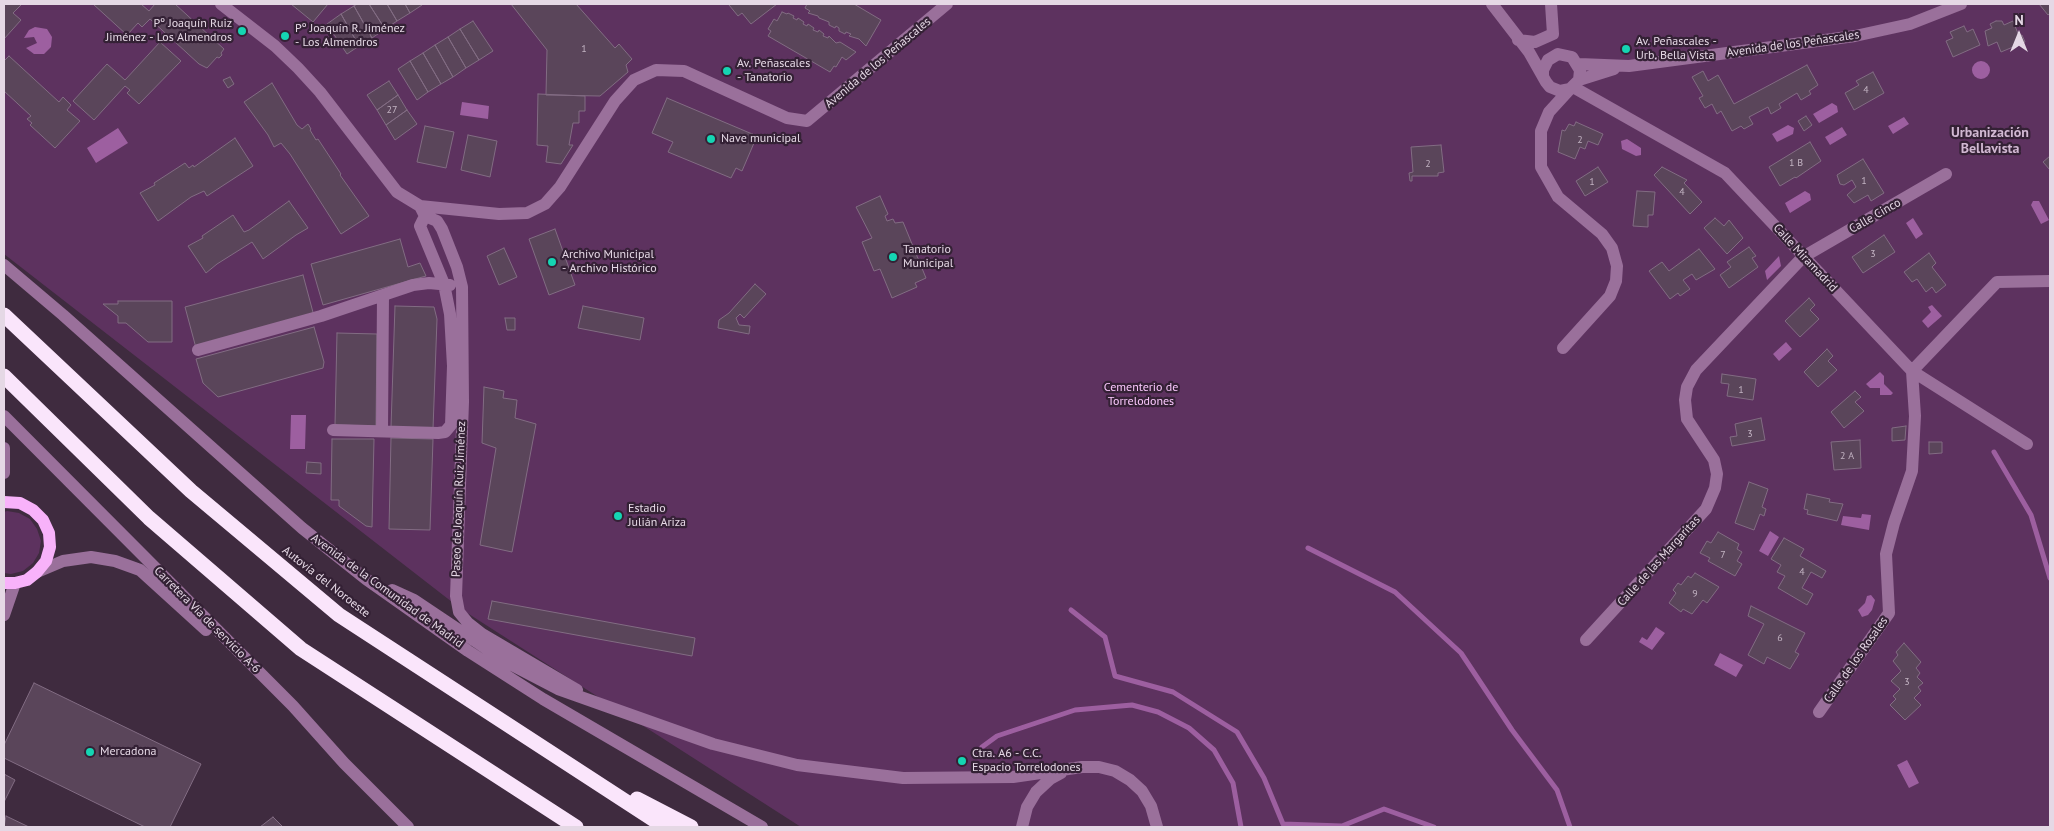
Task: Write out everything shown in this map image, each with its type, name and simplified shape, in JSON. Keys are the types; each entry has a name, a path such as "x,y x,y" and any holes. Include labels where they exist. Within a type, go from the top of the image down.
{"highway":[{"name":"Autovía del Noroeste","path":"4,315 191,491 339,615 546,752 665,827"},
{"path":"4,376 149,518 301,649 576,827"},
{"path":"546,752 691,827"}],"main road":[{"path":"4,502 20,504 33,510 43,520 49,533 50,547 46,561 37,572 27,580 9,583"}],"street":[{"name":"Paseo de Joaquín Ruiz Jiménez","path":"221,4 275,46 298,68 320,92 398,192 437,221 457,267 462,287 463,402 456,596 459,612 468,623 482,634 612,709"},
{"name":"Avenida de los Peñascales","path":"807,121 947,4"},
{"path":"1492,4 1529,52 1550,87 1549,112"},
{"path":"1543,76 1544,65 1553,55 1552,4"},
{"name":"Avenida de los Peñascales","path":"1579,64 1621,66 1855,36 1910,24 1961,4"},
{"path":"1518,40 1535,42 1553,34"},
{"path":"1529,52 1553,55 1568,54 1579,64 1574,85 1549,112 1540,130 1539,150 1541,167 1558,197 1602,234 1612,248 1617,266 1616,281 1610,296 1563,348"},
{"name":"Avenida de los Peñascales","path":"1574,85 1621,66"},
{"name":"Paseo de Joaquín Ruiz Jiménez","path":"422,211 499,214 527,213 545,204 560,187 614,101 634,80 656,70 684,71 787,118 807,121"},
{"path":"1550,87 1560,91 1574,85"},
{"name":"Calle Miramadrid","path":"1574,85 1726,173 1912,371 2027,444"},
{"name":"Calle Cinco","path":"1803,257 1946,174"},
{"path":"333,430 438,433 445,432 451,425 451,332 444,284 420,226 422,211"},
{"name":"Calle de las Margaritas","path":"1586,640 1706,509 1715,488 1717,474 1714,460 1687,419 1685,400 1687,387 1696,370 1803,257"},
{"name":"Avenida de la Comunidad de Madrid","path":"4,265 64,315 295,522 366,579 468,651 543,699 762,827"},
{"path":"1912,371 1997,282 2050,281"},
{"path":"198,350 321,316 413,285 444,284 462,287"},
{"path":"382,431 383,295"},
{"name":"Calle de los Rosales","path":"1819,712 1889,613 1886,554 1894,523 1912,471 1915,416 1912,371"},
{"name":"Carretera Vía de servicio A-6","path":"4,416 293,706 344,763 408,827"},
{"path":"4,448 6,466 4,473"},
{"path":"37,572 63,561 91,557 115,561 140,570 169,598 293,706"},
{"path":"366,579 414,600 508,663 558,689 712,744 797,764 903,778 1013,777 1065,771 1082,767 1099,767 1115,771 1130,780 1142,791 1152,806 1157,827"},
{"path":"4,615 9,583"},
{"path":"1022,827 1027,807 1036,792 1050,779 1065,771"}],"green space":[{"name":"Cementerio de Torrelodones","path":"4,4 2050,4 2050,827 801,827 461,609 4,254"},
{"path":"4,512 19,513 30,519 37,529 41,541 39,553 33,563 23,571 11,574 4,573"}],"shaded area":[{"path":"35,27 47,29 52,37 51,47 44,54 34,54 26,48 37,43 34,37 24,38 29,30"},
{"path":"1981,61 1987,64 1990,70 1987,76 1981,79 1975,76 1972,70 1975,64"},
{"path":"462,102 489,106 488,119 460,115"},
{"path":"1832,103 1837,106 1838,112 1819,123 1813,114"},
{"path":"1904,117 1909,124 1893,134 1888,126"},
{"path":"1788,125 1794,128 1793,134 1777,142 1772,134"},
{"path":"1842,127 1847,135 1830,145 1825,137"},
{"path":"118,128 128,143 96,163 87,148"},
{"path":"1627,139 1641,148 1641,155 1636,156 1622,149 1621,141"},
{"path":"1805,191 1810,194 1811,200 1790,213 1785,203"},
{"path":"2033,201 2039,201 2049,220 2041,224 2031,205"},
{"path":"1913,218 1923,234 1916,239 1906,223"},
{"path":"1779,256 1781,266 1767,280 1765,271"},
{"path":"1932,305 1942,316 1928,328 1922,321 1931,312 1928,307"},
{"path":"1786,342 1792,349 1779,361 1773,354"},
{"path":"1880,372 1884,376 1884,384 1893,393 1891,395 1880,395 1880,388 1870,388 1866,384"},
{"path":"291,415 306,415 305,449 290,449"},
{"path":"1862,514 1871,515 1869,530 1841,525 1843,516 1861,518"},
{"path":"1770,531 1779,537 1768,556 1759,551"},
{"path":"1871,595 1875,600 1872,610 1868,615 1862,617 1858,610 1865,603 1867,596"},
{"path":"1656,627 1665,633 1652,650 1639,642 1642,637 1647,640"},
{"path":"1720,653 1743,665 1736,677 1714,665"},
{"path":"1907,760 1919,783 1909,788 1897,765"}],"building":[{"path":"4,4 22,4 13,13 21,20 4,39"},
{"path":"93,4 141,4 149,11 155,4 175,4 224,49 221,53 222,55 219,58 217,57 207,68 199,64 150,19 142,27 138,23 127,35"},
{"path":"291,4 328,4 313,22"},
{"path":"357,4 369,4 385,29 372,38 354,6"},
{"path":"369,4 387,4 397,21 385,29"},
{"path":"387,4 405,4 410,13 397,21"},
{"path":"405,4 421,4 422,5 410,13"},
{"path":"511,4 576,4 615,48 619,44 632,59 626,65 628,72 600,96 546,95 547,50"},
{"path":"777,4 751,24 742,13 738,16 729,5"},
{"path":"807,4 854,4 881,20 866,46 859,39 849,36 851,34 846,32 845,34 839,31 839,28 836,26 835,28 829,25 829,22 808,13 810,11 805,8"},
{"path":"2039,4 2050,4 2050,13 2048,15"},
{"path":"354,6 372,38 359,46 341,14"},
{"path":"782,12 794,16 793,18 797,20 798,18 804,22 803,24 807,26 808,24 814,28 813,30 818,32 819,30 824,34 823,36 828,38 829,36 836,43 840,42 856,52 846,60 842,57 836,67 834,66 830,72 768,36 771,31 768,29 774,19 777,21"},
{"path":"341,14 359,46 347,54 327,24"},
{"path":"473,21 493,51 479,60 460,29"},
{"path":"2002,21 2004,25 2013,21 2019,36 2022,35 2025,42 2001,52 1997,42 1988,46 1985,31 1992,28 1990,24"},
{"path":"1964,26 1967,32 1973,29 1980,45 1953,57 1946,41 1953,38 1950,32"},
{"path":"460,29 479,60 466,68 448,37"},
{"path":"448,37 466,68 453,77 435,45"},
{"path":"160,42 181,61 139,104 127,93 130,90 125,86 94,120 73,101 107,64 125,80"},
{"path":"435,45 453,77 441,84 423,53"},
{"path":"423,53 441,84 428,92 410,61"},
{"path":"9,56 59,102 63,97 71,105 67,110 80,121 55,148 30,125 32,123 27,119 31,116 4,91 4,61"},
{"path":"410,61 428,92 417,100 398,69"},
{"path":"1807,65 1818,85 1809,91 1811,94 1801,100 1797,93 1779,104 1781,108 1771,114 1768,107 1749,117 1753,124 1744,129 1741,126 1732,131 1721,111 1717,114 1712,104 1705,108 1699,98 1703,96 1692,77 1703,71 1708,81 1718,75 1734,104"},
{"path":"1873,72 1884,93 1854,110 1845,93 1859,85 1856,81"},
{"path":"230,77 234,84 228,88 223,80"},
{"path":"389,81 398,95 377,110 367,95"},
{"path":"272,83 297,125 302,129 308,124 316,140 318,139 340,175 369,216 341,234 290,154 281,143 274,147 268,135 244,102"},
{"path":"538,94 585,96 585,111 579,111 579,123 573,123 569,145 573,145 561,164 546,162 548,146 537,145"},
{"path":"398,95 407,110 386,125 377,110"},
{"name":"Nave municipal","path":"667,98 757,136 742,171 736,168 731,178 668,152 673,142 652,133"},
{"path":"407,110 417,124 395,140 386,125"},
{"path":"1806,116 1812,125 1804,131 1798,121"},
{"path":"1576,122 1603,134 1598,145 1588,141 1585,149 1580,147 1575,159 1558,152 1562,130 1565,131 1569,124 1574,126"},
{"path":"425,126 454,132 446,168 417,162"},
{"path":"468,135 497,141 490,177 461,170"},
{"path":"235,138 253,166 207,196 204,191 191,197 158,221 140,193 155,185 154,183 185,163 189,168 193,165 194,167"},
{"path":"1810,142 1821,161 1780,186 1769,167"},
{"path":"1441,145 1444,172 1438,173 1438,176 1412,176 1412,181 1410,181 1409,173 1413,172 1411,147"},
{"path":"2050,156 2050,170 2043,162"},
{"path":"1863,159 1884,193 1871,201 1868,195 1854,203 1847,195 1856,187 1852,180 1844,185 1840,184 1837,175"},
{"path":"1598,167 1608,182 1585,196 1576,181"},
{"path":"1662,167 1687,180 1684,183 1702,202 1690,214 1654,175"},
{"path":"1637,191 1655,192 1653,215 1648,215 1648,227 1633,226"},
{"name":"Tanatorio Municipal","path":"880,196 888,214 885,216 887,221 893,219 895,223 903,222 926,278 915,283 917,287 892,298 880,269 874,271 862,242 872,238 856,207"},
{"path":"289,201 308,228 263,259 252,242 206,273 188,246 203,238 202,236 233,215 244,232 249,230"},
{"path":"1715,218 1724,226 1729,220 1743,238 1727,254 1704,228"},
{"name":"Archivo Municipal - Archivo Histórico","path":"555,229 575,285 549,295 529,239"},
{"path":"1884,235 1895,252 1863,273 1852,257"},
{"path":"400,239 408,267 420,263 426,276 323,305 311,264"},
{"path":"1749,247 1756,256 1752,258 1758,267 1729,288 1720,275 1731,267 1727,262"},
{"path":"504,248 517,277 499,285 487,256"},
{"path":"1699,249 1715,269 1696,280 1692,274 1683,280 1690,289 1680,296 1678,293 1670,299 1649,271 1662,262 1669,271"},
{"path":"1929,253 1936,263 1932,267 1946,285 1936,293 1932,287 1926,292 1917,279 1912,282 1904,272"},
{"path":"303,275 314,316 196,348 185,307"},
{"path":"755,284 766,294 744,318 740,314 736,318 739,325 750,326 749,334 718,328 719,320 729,313"},
{"path":"1809,298 1815,305 1810,310 1819,319 1800,337 1785,321"},
{"path":"118,301 172,301 172,342 148,342 126,323 118,323 118,316 103,304 118,304"},
{"path":"395,306 434,307 437,319 433,429 391,427"},
{"path":"583,306 644,318 640,340 578,328"},
{"path":"505,318 515,318 515,330 507,330"},
{"path":"314,327 324,362 323,368 218,397 203,383 196,359"},
{"path":"337,333 377,334 376,426 335,425"},
{"path":"1827,349 1833,356 1828,361 1837,370 1818,387 1804,372"},
{"path":"1722,374 1756,379 1753,400 1727,396 1729,384 1721,383"},
{"path":"484,387 504,391 503,398 517,400 515,418 536,424 512,552 480,545 496,448 482,443"},
{"path":"1855,391 1861,397 1855,402 1864,411 1844,428 1831,412"},
{"path":"1761,418 1765,440 1732,446 1730,437 1737,436 1735,424"},
{"path":"1906,426 1905,440 1892,441 1892,428"},
{"path":"391,438 433,439 430,530 389,529"},
{"path":"332,439 374,439 372,527 366,526 339,506 339,500 331,500"},
{"path":"1860,440 1861,468 1834,470 1831,442"},
{"path":"1929,442 1942,442 1942,453 1929,454"},
{"path":"307,462 321,463 321,474 306,473"},
{"path":"1749,482 1768,489 1762,507 1766,509 1764,516 1760,514 1754,530 1735,523"},
{"path":"1807,494 1830,499 1829,502 1843,504 1837,521 1807,514 1808,510 1804,509"},
{"path":"1718,532 1739,544 1737,549 1742,552 1737,561 1742,564 1735,576 1708,561 1710,558 1700,553 1707,541 1711,543"},
{"path":"1784,538 1804,549 1800,556 1826,571 1822,578 1811,572 1802,588 1813,594 1807,605 1778,588 1785,576 1777,572 1781,565 1771,559"},
{"path":"1695,573 1719,587 1707,603 1703,600 1692,614 1683,609 1681,612 1669,603 1676,593 1673,590 1678,583 1681,585 1688,576 1691,578"},
{"path":"492,601 695,638 692,656 488,619"},
{"path":"1751,606 1805,633 1795,652 1799,654 1790,669 1767,657 1764,664 1748,655 1764,624 1748,616"},
{"path":"1904,643 1921,662 1916,668 1920,673 1917,677 1923,683 1918,687 1921,691 1914,698 1921,705 1905,720 1890,705 1896,699 1893,696 1900,689 1891,681 1901,671 1893,661 1898,655 1896,652"},
{"name":"Mercadona","path":"34,683 201,764 170,827 145,827 4,758 4,745"},
{"path":"4,774 15,780 4,802"},
{"path":"6,816 29,827 4,827"},
{"path":"273,817 283,827 260,827"}],"waterway":[{"path":"1994,452 2031,515 2050,578"},
{"path":"1308,548 1395,592 1461,653 1512,730 1557,790 1570,827"},
{"path":"1071,610 1105,637 1115,676 1173,692 1237,732 1264,778 1283,824 1342,826 1384,809 1434,827"},
{"path":"982,747 997,736 1075,710 1132,705 1158,712 1189,728 1214,750 1233,783 1241,827"}],"place":[{"name":"Pº Joaquín Ruiz Jiménez - Los Almendros","path":"242,31"},
{"name":"Pº Joaquín R. Jiménez - Los Almendros","path":"285,36"},
{"name":"Av. Peñascales - Urb. Bella Vista","path":"1626,49"},
{"name":"Av. Peñascales - Tanatorio","path":"727,71"},
{"name":"Nave municipal","path":"711,139"},
{"name":"Tanatorio Municipal","path":"893,257"},
{"name":"Archivo Municipal - Archivo Histórico","path":"552,262"},
{"name":"Estadio Julián Ariza","path":"618,516"},
{"name":"Mercadona","path":"90,752"},
{"name":"Ctra. A6 - C.C. Espacio Torrelodones","path":"962,761"}],"district":[{"name":"Urbanización Bellavista","path":"1990,142"}]}
